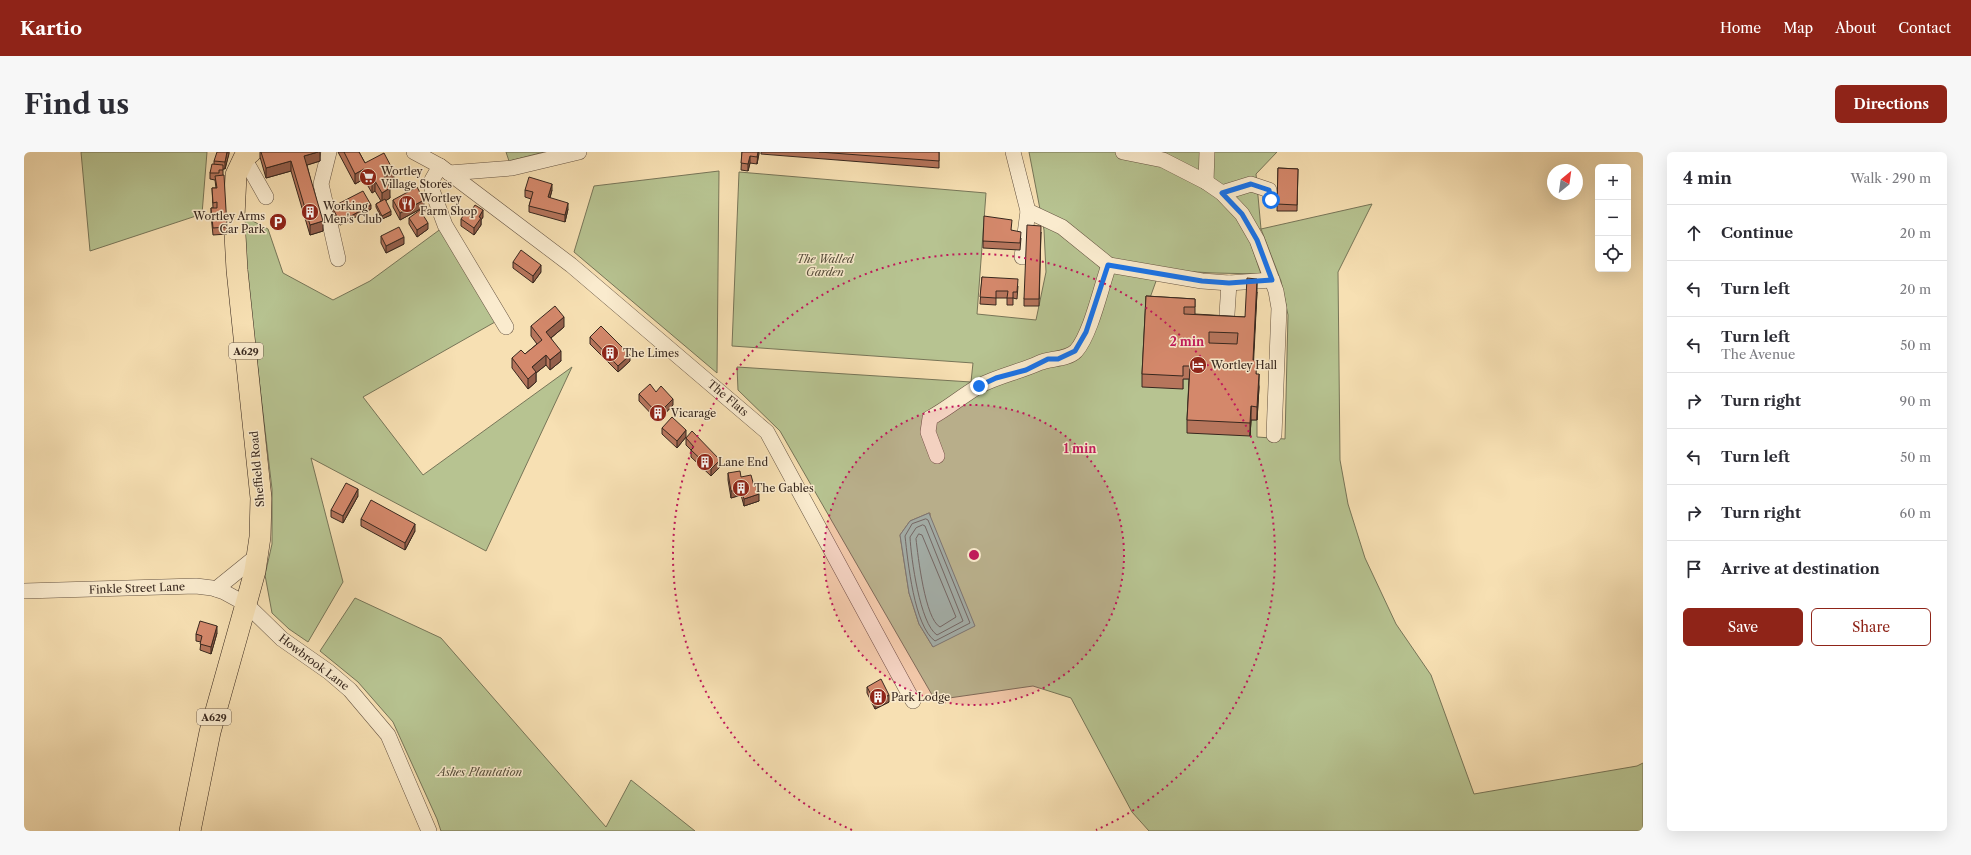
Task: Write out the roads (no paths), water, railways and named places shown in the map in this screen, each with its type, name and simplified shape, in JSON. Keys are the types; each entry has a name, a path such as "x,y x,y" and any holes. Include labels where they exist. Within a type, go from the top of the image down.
{"highway":[{"name":"Sheffield Road","path":"190,831 210,732 246,604 258,555 261,498 237,270 234,217 236,175 248,155"}],"street":[{"path":"328,152 321,184 338,259"},
{"name":"The Flats","path":"414,152 445,170 571,265 767,432 913,701"},
{"path":"506,327 445,226 432,190 432,180 445,170 512,168 579,152"},
{"path":"1013,152 1028,211 1022,257"},
{"path":"1123,152 1163,160 1206,182 1222,193 1242,214 1257,240 1272,280 1279,308 1274,435"},
{"path":"1206,182 1207,152"},
{"path":"248,155 266,197"},
{"path":"1222,193 1251,184 1269,190 1271,200"},
{"path":"1028,211 1062,227 1108,265 1202,281 1229,283 1272,280"},
{"path":"937,456 928,432 930,418 979,386 996,378 1026,370 1048,359 1058,359 1075,351 1086,332 1108,265"},
{"path":"1227,314 1229,283"},
{"path":"216,589 258,555"},
{"name":"Finkle Street Lane","path":"24,591 196,586 216,589 246,604"},
{"name":"Howbrook Lane","path":"246,604 282,639 329,672 350,690 388,735 429,831"}],"water":[{"path":"929,513 975,626 933,647 919,624 909,593 900,535 910,521"}],"place":[{"name":"Wortley Village Stores","path":"368,177"},
{"name":"Wortley Farm Shop","path":"407,204"},
{"name":"Working Men's Club","path":"310,212"},
{"name":"Wortley Arms Car Park","path":"278,222"},
{"name":"The Limes","path":"610,353"},
{"name":"Wortley Hall","path":"1198,365"},
{"name":"Vicarage","path":"658,413"},
{"name":"Lane End","path":"705,462"},
{"name":"The Gables","path":"741,488"},
{"name":"Park Lodge","path":"878,697"}],"park label":[{"name":"The Walled Garden","path":"825,265"},
{"name":"Ashes Plantation","path":"480,772"}]}
